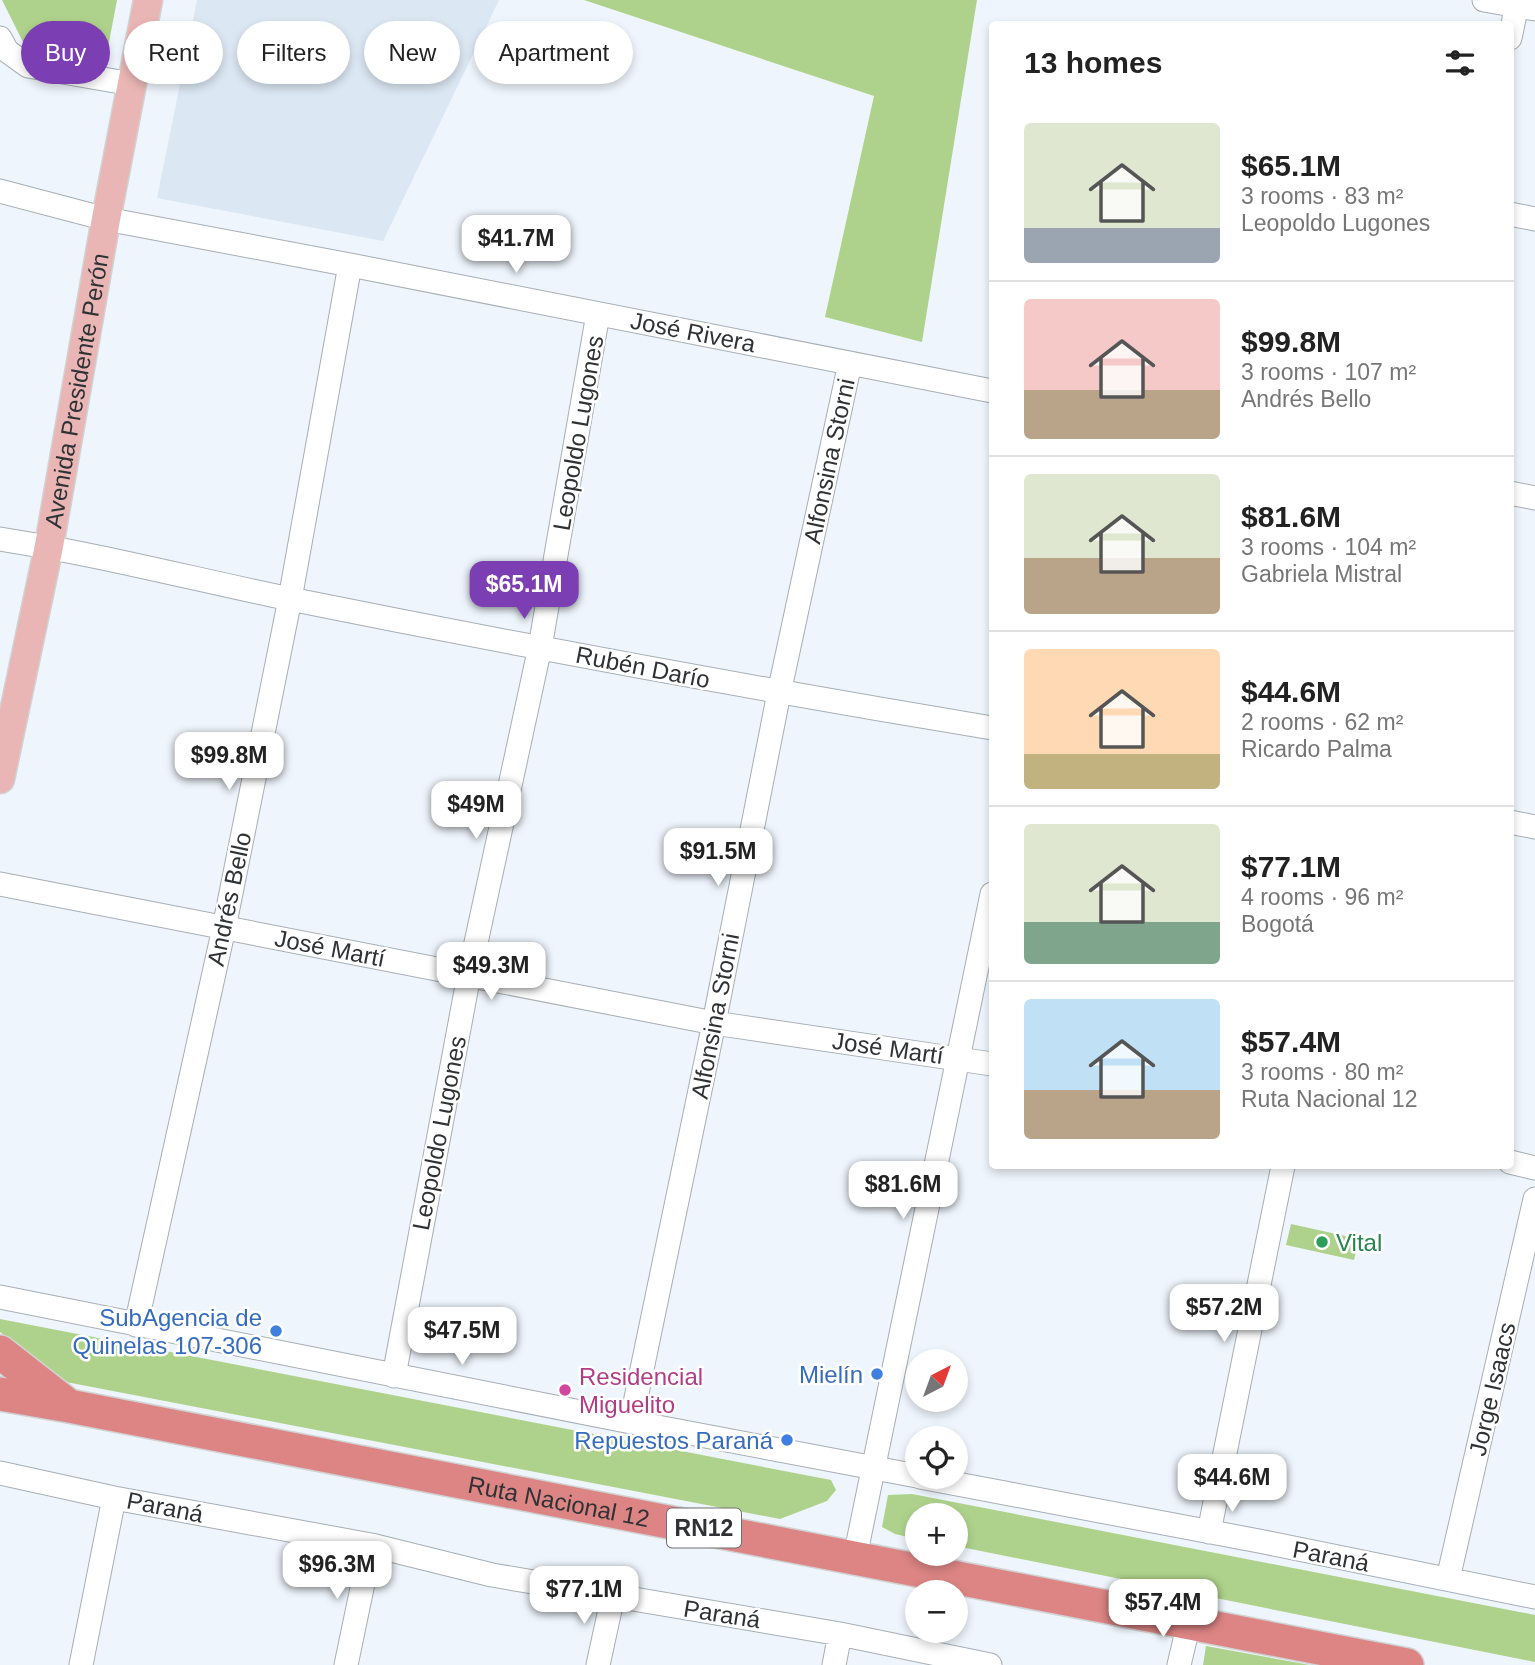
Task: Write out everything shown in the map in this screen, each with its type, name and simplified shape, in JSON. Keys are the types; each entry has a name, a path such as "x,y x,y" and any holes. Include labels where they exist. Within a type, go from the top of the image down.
{"highway":[{"path":"0,1352 69,1406"},
{"name":"Ruta Nacional 12","path":"0,1394 1407,1665"}],"main road":[{"name":"Avenida Presidente Perón","path":"144,21 148,0"},
{"name":"Avenida Presidente Perón","path":"0,779 49,546 132,84"}],"street":[{"path":"1484,0 1523,5 1514,28"},
{"path":"0,38 7,51 28,66 124,83"},
{"name":"José Rivera","path":"0,191 106,219 989,390"},
{"path":"1514,215 1535,219"},
{"name":"Andrés Bello","path":"136,1325 224,928 290,598 350,265"},
{"name":"Leopoldo Lugones","path":"394,1376 468,975 540,647 598,314"},
{"name":"Alfonsina Storni","path":"631,1422 779,693 850,363"},
{"path":"1514,494 1535,498"},
{"name":"Rubén Darío","path":"0,539 49,546 290,598 779,693 989,728"},
{"path":"1514,823 1535,827"},
{"name":"José Martí","path":"0,884 714,1023 989,1063"},
{"path":"855,1558 989,909"},
{"path":"1514,1163 1535,1168"},
{"path":"1209,1532 1282,1169"},
{"name":"Jorge Isaacs","path":"1448,1579 1535,1199"},
{"name":"Paraná","path":"0,1297 905,1474"},
{"name":"Paraná","path":"0,1473 114,1498 371,1545 492,1575 840,1634 990,1665"},
{"name":"Paraná","path":"968,1486 1535,1597"},
{"path":"81,1665 114,1498"},
{"path":"346,1665 371,1545"},
{"path":"598,1665 612,1596"},
{"path":"1179,1665 1189,1623"},
{"path":"834,1665 840,1634"}],"shaded area":[{"path":"197,0 499,0 489,21 474,21 474,52 460,81 460,21 364,21 364,84 459,84 383,241 157,198 180,84 223,84 223,21 193,21"}],"green space":[{"path":"2,0 117,0 110,37 110,21 21,21 21,38"},
{"path":"584,0 977,0 922,342 825,317 874,96"},
{"name":"Vital","path":"1291,1224 1359,1239 1354,1260 1286,1245"},
{"path":"0,1319 831,1480 836,1490 827,1501 780,1519 66,1382 0,1332"},
{"path":"912,1494 958,1503 905,1503 905,1536 882,1527 888,1495"},
{"path":"968,1505 1535,1615 1535,1662 968,1548"},
{"path":"1206,1646 1310,1665 1203,1665"}],"place":[{"name":"Vital","path":"1322,1242"},
{"name":"SubAgencia de Quinelas 107-306","path":"276,1331"},
{"name":"Mielín","path":"877,1374"},
{"name":"Residencial Miguelito","path":"565,1390"},
{"name":"Repuestos Paraná","path":"787,1440"}]}
